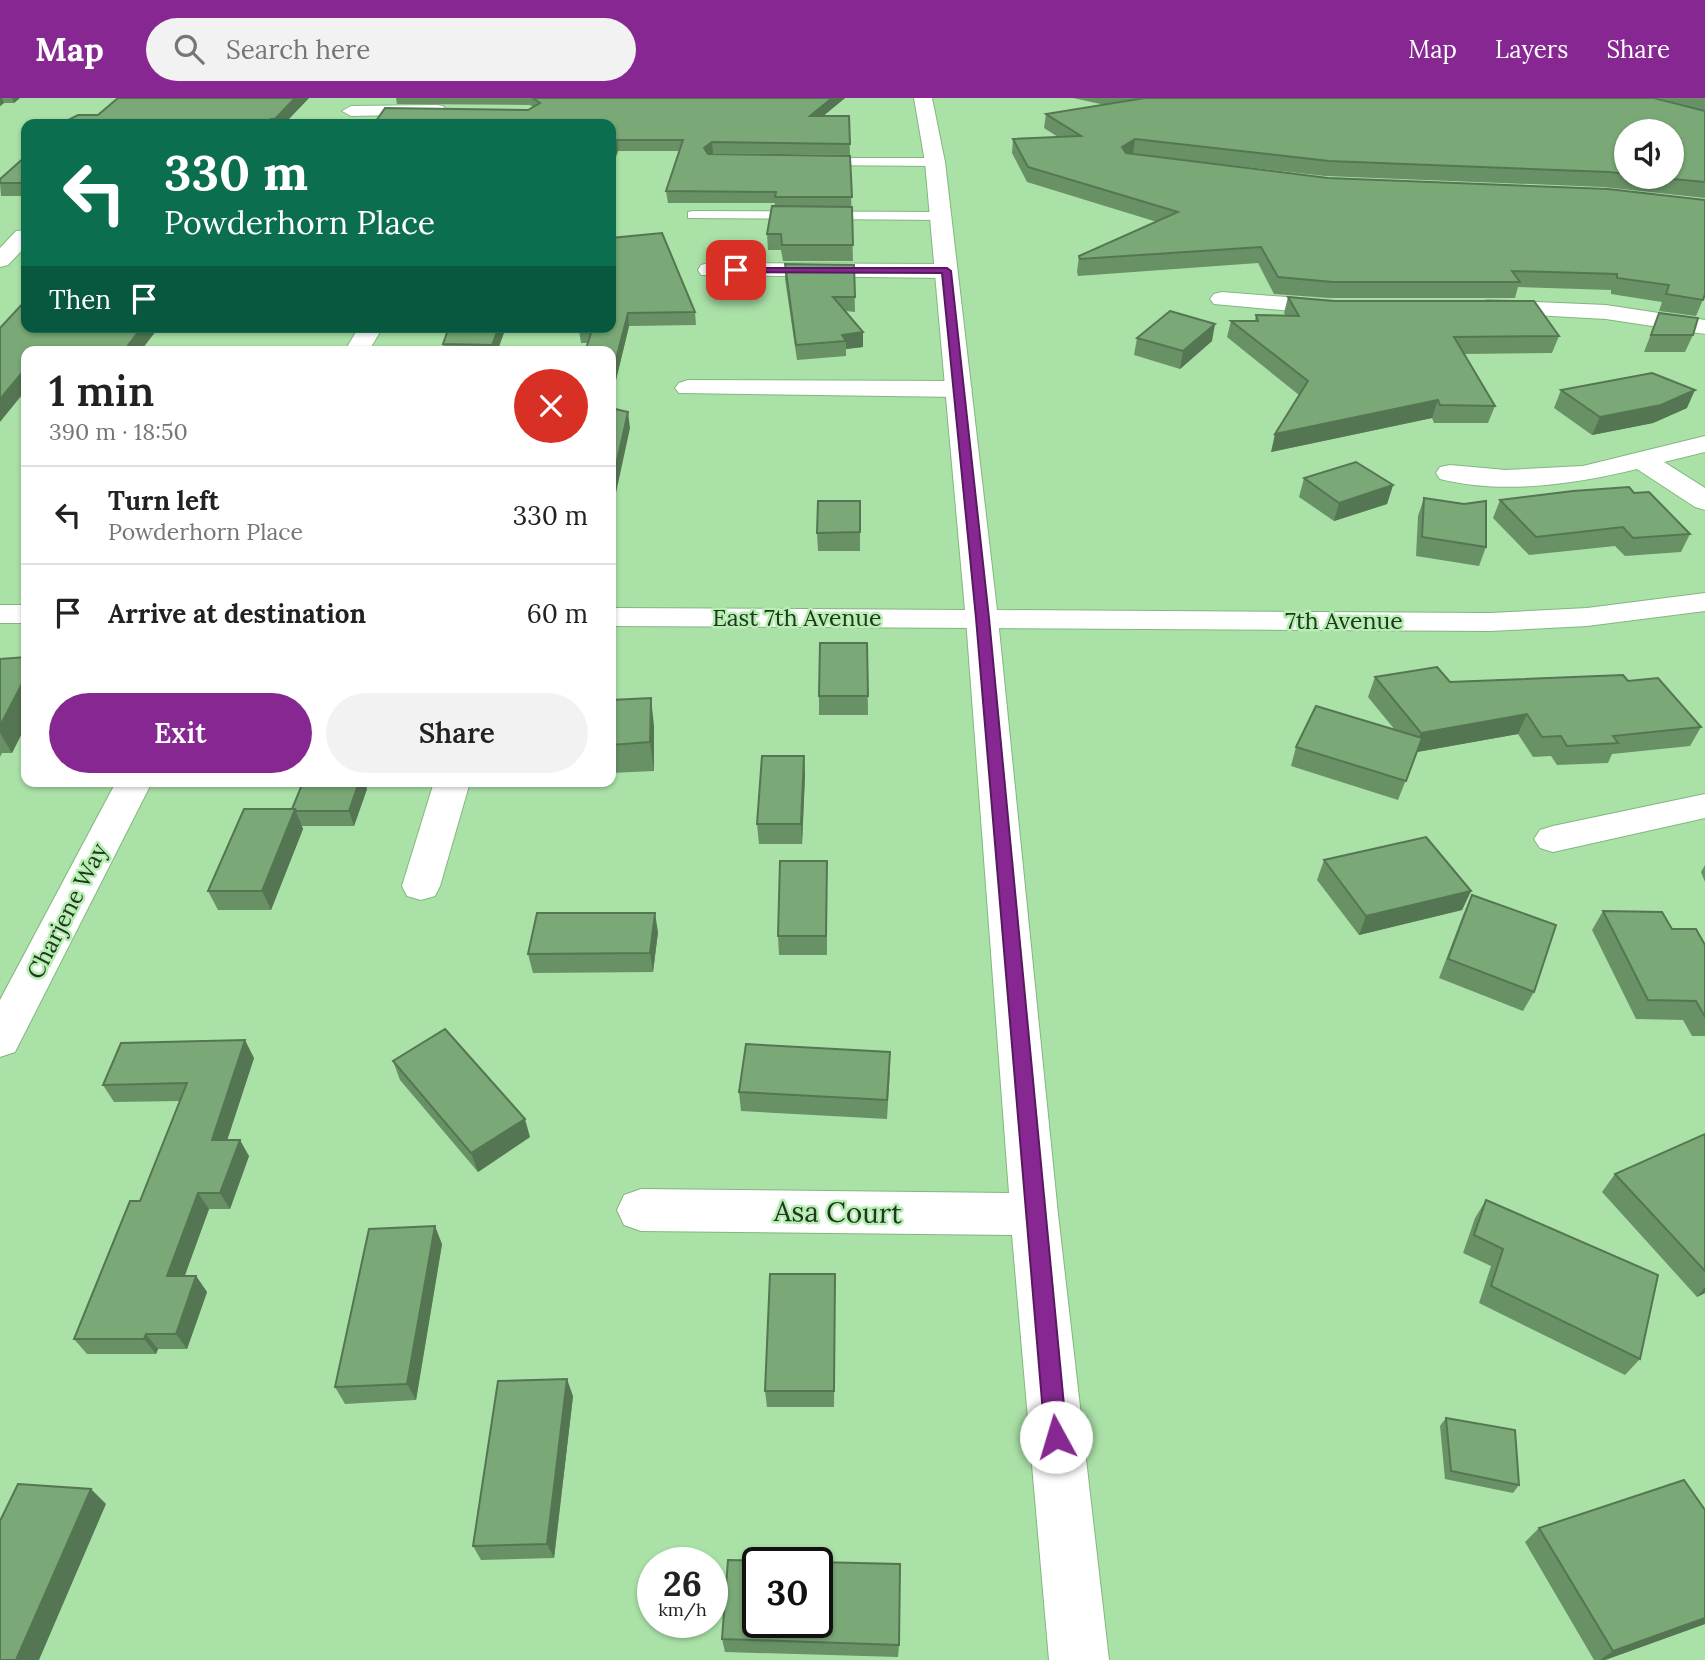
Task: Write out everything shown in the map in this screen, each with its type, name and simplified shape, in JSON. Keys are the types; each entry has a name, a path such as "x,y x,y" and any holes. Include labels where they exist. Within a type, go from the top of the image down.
{"street":[{"path":"923,98 935,162 982,618 1034,1214 1079,1660"},
{"path":"351,111 454,110"},
{"path":"0,260 21,239"},
{"path":"709,270 947,271"},
{"path":"1222,299 1355,308"},
{"path":"1463,308 1566,308 1705,327"},
{"path":"688,388 959,389"},
{"path":"1450,473 1546,478 1583,474 1705,444"},
{"path":"1642,460 1705,501"},
{"name":"7th Avenue","path":"982,618 1490,622 1587,617 1705,602"},
{"path":"0,614 21,614"},
{"name":"East 7th Avenue","path":"616,617 982,618"},
{"name":"Charjene Way","path":"0,1040 131,787"},
{"path":"421,886 451,787"},
{"path":"1553,839 1705,807"},
{"name":"Asa Court","path":"641,1210 1034,1214"}],"lane":[{"path":"811,162 935,162"},
{"path":"693,215 941,216"}],"building":[{"path":"118,98 295,98 275,119 70,119 78,115 98,115"},
{"path":"533,98 832,98 810,116 849,116 850,144 712,142 704,148 708,154 850,156 852,197 775,197 776,192 666,191 683,140 617,140 616,143 616,119 377,119 385,108 528,110 540,103"},
{"path":"1145,98 1654,98 1705,111 1705,182 1684,180 1684,119 1614,119 1614,173 1329,161 1135,139 1122,147 1126,153 1328,178 1608,189 1705,200 1705,294 1703,300 1666,294 1669,285 1617,278 1617,274 1512,271 1520,282 1333,282 1278,277 1261,247 1080,259 1079,256 1178,212 1028,167 1013,139 1081,136 1046,114"},
{"path":"21,160 21,183 0,183 0,179"},
{"path":"772,206 852,207 853,245 782,245 781,234 767,234"},
{"path":"662,233 695,312 628,313 616,359 616,346 587,346 591,333 616,333 616,238"},
{"path":"785,264 854,265 855,297 833,297 863,332 842,335 846,341 796,345"},
{"path":"1288,297 1333,301 1534,301 1559,336 1454,337 1495,406 1440,405 1438,400 1275,434 1308,381 1231,321 1258,321 1256,315 1299,316"},
{"path":"21,305 21,333 137,333 128,346 21,346 21,374 0,399 0,328"},
{"path":"1170,311 1215,324 1183,351 1137,338"},
{"path":"1659,313 1698,318 1693,335 1651,335"},
{"path":"447,333 497,333 492,345 443,344"},
{"path":"1652,373 1695,390 1661,405 1600,417 1561,390"},
{"path":"616,409 628,412 616,466"},
{"path":"1356,462 1393,485 1339,503 1304,478"},
{"path":"1629,487 1634,493 1649,492 1690,534 1633,538 1623,527 1536,537 1500,500 1573,491"},
{"path":"1424,498 1464,504 1486,501 1486,547 1422,537"},
{"path":"818,501 860,501 860,532 817,533"},
{"path":"820,643 867,643 868,696 819,696"},
{"path":"21,657 21,686 0,726 0,659"},
{"path":"1437,667 1450,682 1623,675 1628,681 1658,678 1701,727 1613,736 1618,743 1567,746 1561,736 1542,737 1527,714 1421,733 1375,677"},
{"path":"651,698 650,742 616,745 616,700"},
{"path":"1316,706 1422,738 1406,781 1296,747"},
{"path":"762,756 804,756 801,824 757,824"},
{"path":"301,787 357,787 349,811 292,809"},
{"path":"244,809 295,809 262,891 208,891"},
{"path":"1426,837 1471,891 1366,916 1324,860"},
{"path":"780,861 827,861 826,936 778,936"},
{"path":"1472,895 1556,925 1534,992 1448,959"},
{"path":"1603,911 1662,912 1672,929 1696,929 1705,945 1705,1017 1696,1001 1648,1000"},
{"path":"537,913 655,913 650,953 528,954"},
{"path":"445,1029 525,1119 471,1153 393,1061"},
{"path":"245,1040 212,1140 240,1140 220,1193 198,1193 167,1276 196,1276 176,1334 146,1334 144,1339 74,1339 130,1201 140,1201 187,1083 103,1085 121,1043"},
{"path":"746,1044 890,1052 887,1100 739,1092"},
{"path":"1705,1134 1705,1271 1615,1174"},
{"path":"1486,1200 1658,1275 1640,1359 1491,1286 1503,1249 1474,1235"},
{"path":"435,1226 407,1384 335,1387 369,1229"},
{"path":"770,1274 835,1274 834,1391 765,1391"},
{"path":"567,1379 547,1544 473,1546 498,1381"},
{"path":"1446,1418 1515,1430 1519,1485 1451,1471"},
{"path":"1684,1480 1705,1510 1705,1618 1613,1651 1539,1528"},
{"path":"18,1484 91,1489 16,1660 0,1660 0,1521"},
{"path":"728,1560 742,1560 742,1638 833,1638 833,1562 900,1564 899,1645 722,1639 728,1638"}],"route":[{"path":"736,270 947,271 982,618 1056,1437"}]}
